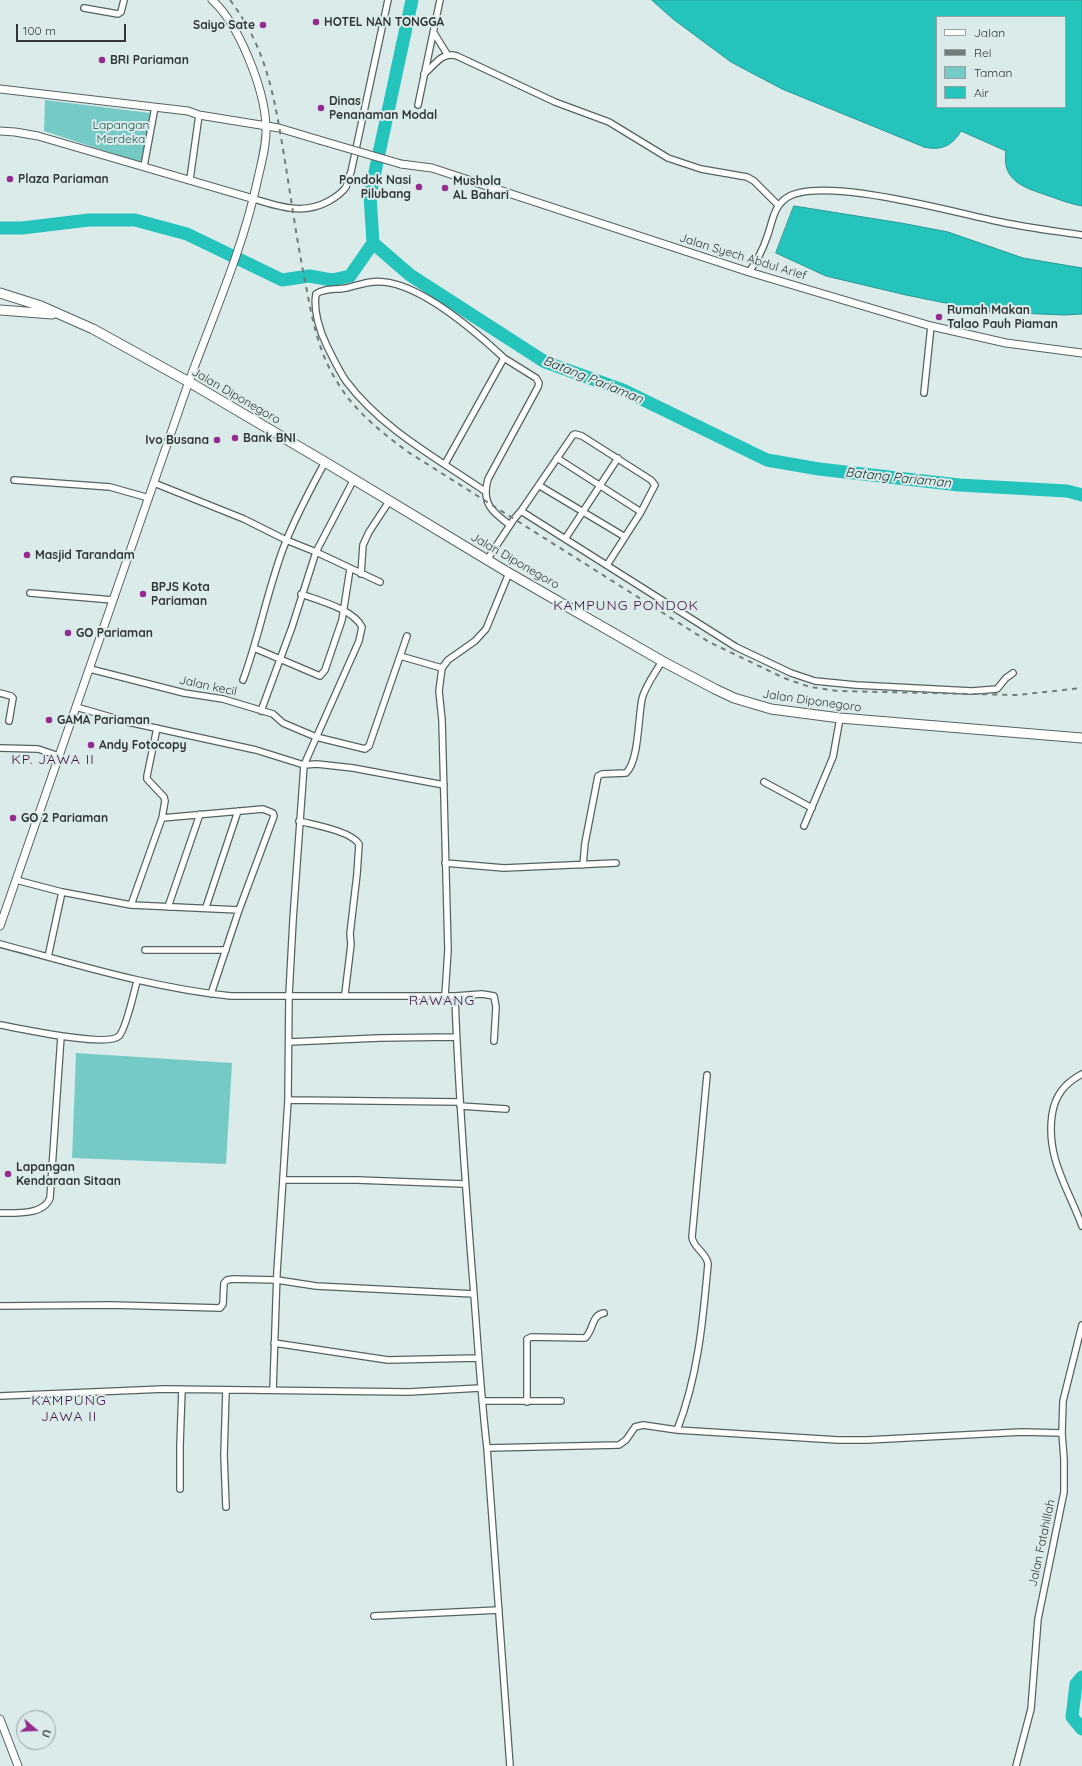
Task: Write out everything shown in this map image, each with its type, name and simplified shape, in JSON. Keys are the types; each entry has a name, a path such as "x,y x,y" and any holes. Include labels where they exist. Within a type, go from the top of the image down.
{"main road":[{"name":"Jalan Diponegoro","path":"0,293 41,306 93,329 189,382 390,500 509,573 715,689 751,704 794,713 840,718 1082,738"},
{"name":"Jalan Diponegoro","path":"0,310 38,312 64,316"}],"street":[{"path":"84,8 118,14 121,12 124,0"},
{"path":"0,926 254,199 262,164 266,126 261,93 236,32 222,9 212,0"},
{"path":"0,131 38,136 190,179 280,207 302,210 322,204 337,197 346,186 351,172 388,0"},
{"path":"418,105 440,0"},
{"path":"434,33 447,54 457,56 555,102 609,122 668,158 701,169 747,177 754,181 778,205"},
{"path":"424,74 447,54"},
{"name":"Jalan Syech Abdul Arief","path":"0,89 188,110 199,115 290,130 401,164 432,168 750,272 931,326 1006,343 1082,353"},
{"path":"144,166 155,107"},
{"path":"190,179 199,115"},
{"path":"750,272 763,249 778,205 790,195 801,191 850,192 971,215 1004,223 1082,235"},
{"path":"486,492 426,453 388,425 366,404 346,380 324,339 318,318 315,299 316,294 321,290 338,290 373,281 402,286 428,299 481,337 504,358 536,378 539,385 488,479 486,492 487,502 492,511 510,525"},
{"path":"924,392 931,326"},
{"path":"444,464 504,358"},
{"path":"487,560 510,525 540,486 568,440 575,434 582,436 654,482 653,490 641,512 607,565"},
{"path":"558,458 641,512"},
{"path":"565,538 618,458"},
{"path":"243,680 286,540 325,462"},
{"path":"261,711 280,660 316,552 354,479"},
{"path":"14,480 63,482 110,487 149,498"},
{"path":"154,483 244,519 286,540 316,552 380,582"},
{"path":"540,486 625,537"},
{"path":"361,574 363,545 369,532 390,500"},
{"path":"521,512 565,538 736,647 759,659 807,679 856,686 972,691 997,689 1006,678 1013,673"},
{"path":"254,648 320,676 325,670 337,638 344,610 350,569"},
{"path":"446,996 448,950 444,785 439,691 442,668 448,660 472,644 486,629 509,573"},
{"path":"30,593 113,600"},
{"path":"273,1390 277,1280 288,1100 289,995 299,821 304,765 362,631 361,624 344,610 302,594"},
{"path":"407,636 400,656 442,668"},
{"name":"Jalan kecil","path":"90,669 184,693 223,699 273,714 283,723 316,737 365,749 369,746 400,656"},
{"path":"583,865 585,843 598,776 602,774 626,774 630,769 634,756 642,700 662,660"},
{"path":"0,693 13,698 9,721"},
{"path":"76,707 128,722 265,753 304,765 317,764 353,768 444,785"},
{"path":"804,826 833,757 840,718"},
{"path":"131,904 162,818 165,805 164,797 147,779 157,728"},
{"path":"0,748 38,750 59,756"},
{"path":"764,782 812,808"},
{"path":"162,818 263,810 272,813 274,816 239,910 211,994"},
{"path":"206,907 238,811"},
{"path":"168,907 200,814"},
{"path":"299,821 347,836 359,844 350,934 351,944 345,994"},
{"path":"445,863 504,868 616,863"},
{"path":"16,880 62,892 131,904 239,910"},
{"path":"48,957 62,892"},
{"path":"0,944 137,981 211,994 231,996 345,994 455,996 488,994 494,996 496,1007 494,1041"},
{"path":"145,950 226,950"},
{"path":"0,1025 61,1036 107,1040 118,1037 123,1030 137,981"},
{"path":"455,996 464,1184 474,1294 480,1388 487,1448 510,1766"},
{"path":"0,1213 36,1210 47,1205 50,1198 61,1036"},
{"path":"289,1042 379,1038 456,1037"},
{"path":"1082,1074 1068,1082 1060,1091 1053,1110 1050,1130 1052,1150 1058,1169 1082,1226"},
{"path":"677,1430 690,1391 698,1352 708,1264 706,1258 693,1243 692,1237 707,1075"},
{"path":"288,1100 460,1104 506,1109"},
{"path":"283,1180 357,1180 464,1184"},
{"path":"0,1306 111,1305 220,1308 223,1304 222,1289 227,1280 277,1280 316,1286 474,1294"},
{"path":"527,1402 527,1339 531,1337 585,1338 589,1334 596,1317 599,1314 604,1313"},
{"name":"Jalan Fatahillah","path":"1016,1766 1031,1709 1038,1619 1064,1492 1062,1409 1065,1390 1082,1324"},
{"path":"274,1344 388,1360 478,1358"},
{"path":"0,1396 182,1389 409,1392 480,1388"},
{"path":"180,1489 182,1389"},
{"path":"226,1390 224,1455 226,1507"},
{"path":"482,1401 561,1401"},
{"path":"487,1448 619,1445 623,1444 633,1429 638,1426 677,1430 838,1440 867,1440 1022,1432 1062,1433"},
{"path":"374,1616 499,1610"},
{"path":"0,1719 18,1766"}],"green space":[{"name":"Lapangan Merdeka","path":"45,100 150,113 142,163 44,131"},
{"path":"76,1053 232,1063 226,1164 72,1158"}],"water":[{"path":"652,0 1082,0 1082,206 1032,190 1017,182 1011,177 1007,170 1005,162 1006,151 961,131 950,144 946,146 941,148 924,147 782,89 731,62 673,19"},
{"path":"794,206 948,232 1023,258 1082,268 1082,314 1065,315 990,312 906,295 826,276 776,253"}],"waterway":[{"name":"Batang Pariaman","path":"412,0 370,195 373,243 410,275 545,362 623,390 767,460 819,469 959,485 1067,491 1082,495"},
{"path":"0,228 22,228 89,220 135,220 187,234 282,280 309,276 332,280 350,276 373,243"},
{"name":"Batang Pariaman","path":"1082,1677 1076,1684 1072,1717 1082,1729"}],"railway":[{"path":"230,0 243,18 253,37 261,55 272,93 277,113 303,270 313,322 320,346 330,369 343,391 359,411 388,437 408,452 709,642 784,678 810,687 838,691 1017,695 1082,688"}],"place":[{"name":"HOTEL NAN TONGGA","path":"316,22"},
{"name":"Saiyo Sate","path":"263,25"},
{"name":"BRI Pariaman","path":"102,60"},
{"name":"Dinas Penanaman Modal","path":"321,108"},
{"name":"Plaza Pariaman","path":"10,179"},
{"name":"Pondok Nasi Pilubang","path":"419,187"},
{"name":"Mushola AL Bahari","path":"445,188"},
{"name":"Rumah Makan Talao Pauh Piaman","path":"939,317"},
{"name":"Bank BNI","path":"235,438"},
{"name":"Ivo Busana","path":"217,440"},
{"name":"Masjid Tarandam","path":"27,555"},
{"name":"BPJS Kota Pariaman","path":"143,594"},
{"name":"GO Pariaman","path":"68,633"},
{"name":"GAMA Pariaman","path":"49,720"},
{"name":"Andy Fotocopy","path":"91,745"},
{"name":"GO 2 Pariaman","path":"13,818"},
{"name":"Lapangan Kendaraan Sitaan","path":"8,1174"}],"district":[{"name":"KAMPUNG PONDOK","path":"626,606"},
{"name":"KP. JAWA II","path":"53,760"},
{"name":"RAWANG","path":"442,1001"},
{"name":"KAMPUNG JAWA II","path":"69,1410"}]}
